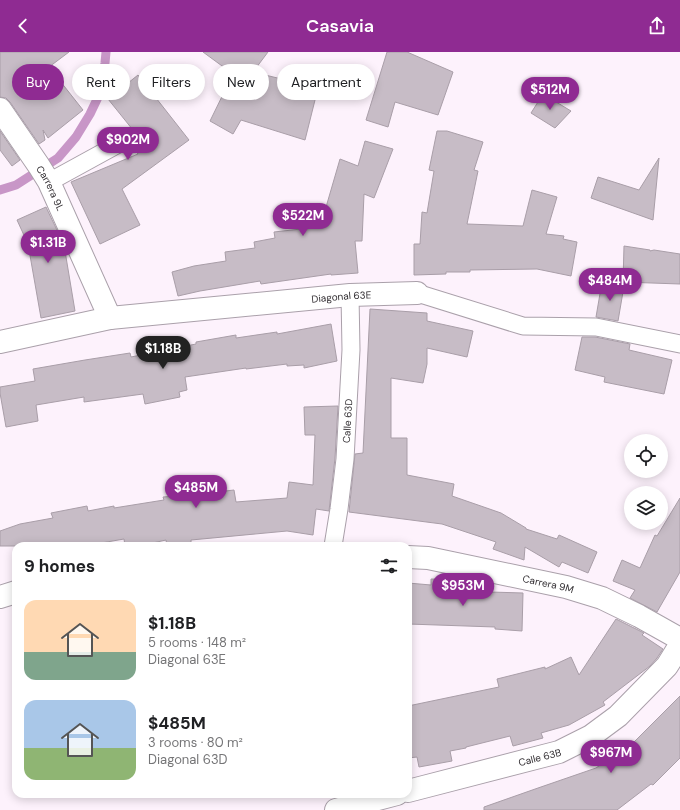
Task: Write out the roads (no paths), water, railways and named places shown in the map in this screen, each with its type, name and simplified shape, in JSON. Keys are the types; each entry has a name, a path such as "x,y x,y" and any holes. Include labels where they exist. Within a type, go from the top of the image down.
{"street":[{"name":"Carrera 9L","path":"0,109 44,173 110,318"},
{"name":"Diagonal 63E","path":"0,342 110,318 350,295 417,293"},
{"name":"Carrera 9M","path":"412,557 428,558 566,587 602,598 680,638"},
{"path":"0,597 12,593"},
{"name":"Calle 63B","path":"412,790 560,752 591,736 618,716 667,666 680,645"},
{"path":"336,810 382,798"}],"lane":[{"path":"44,173 122,142"},
{"name":"Diagonal 63E","path":"417,293 523,326 596,326 680,344"},
{"name":"Calle 63D","path":"334,542 345,459 351,350 350,295"}],"waterway":[{"path":"0,190 16,185 58,158 76,137 90,114 100,93 106,52"}]}
